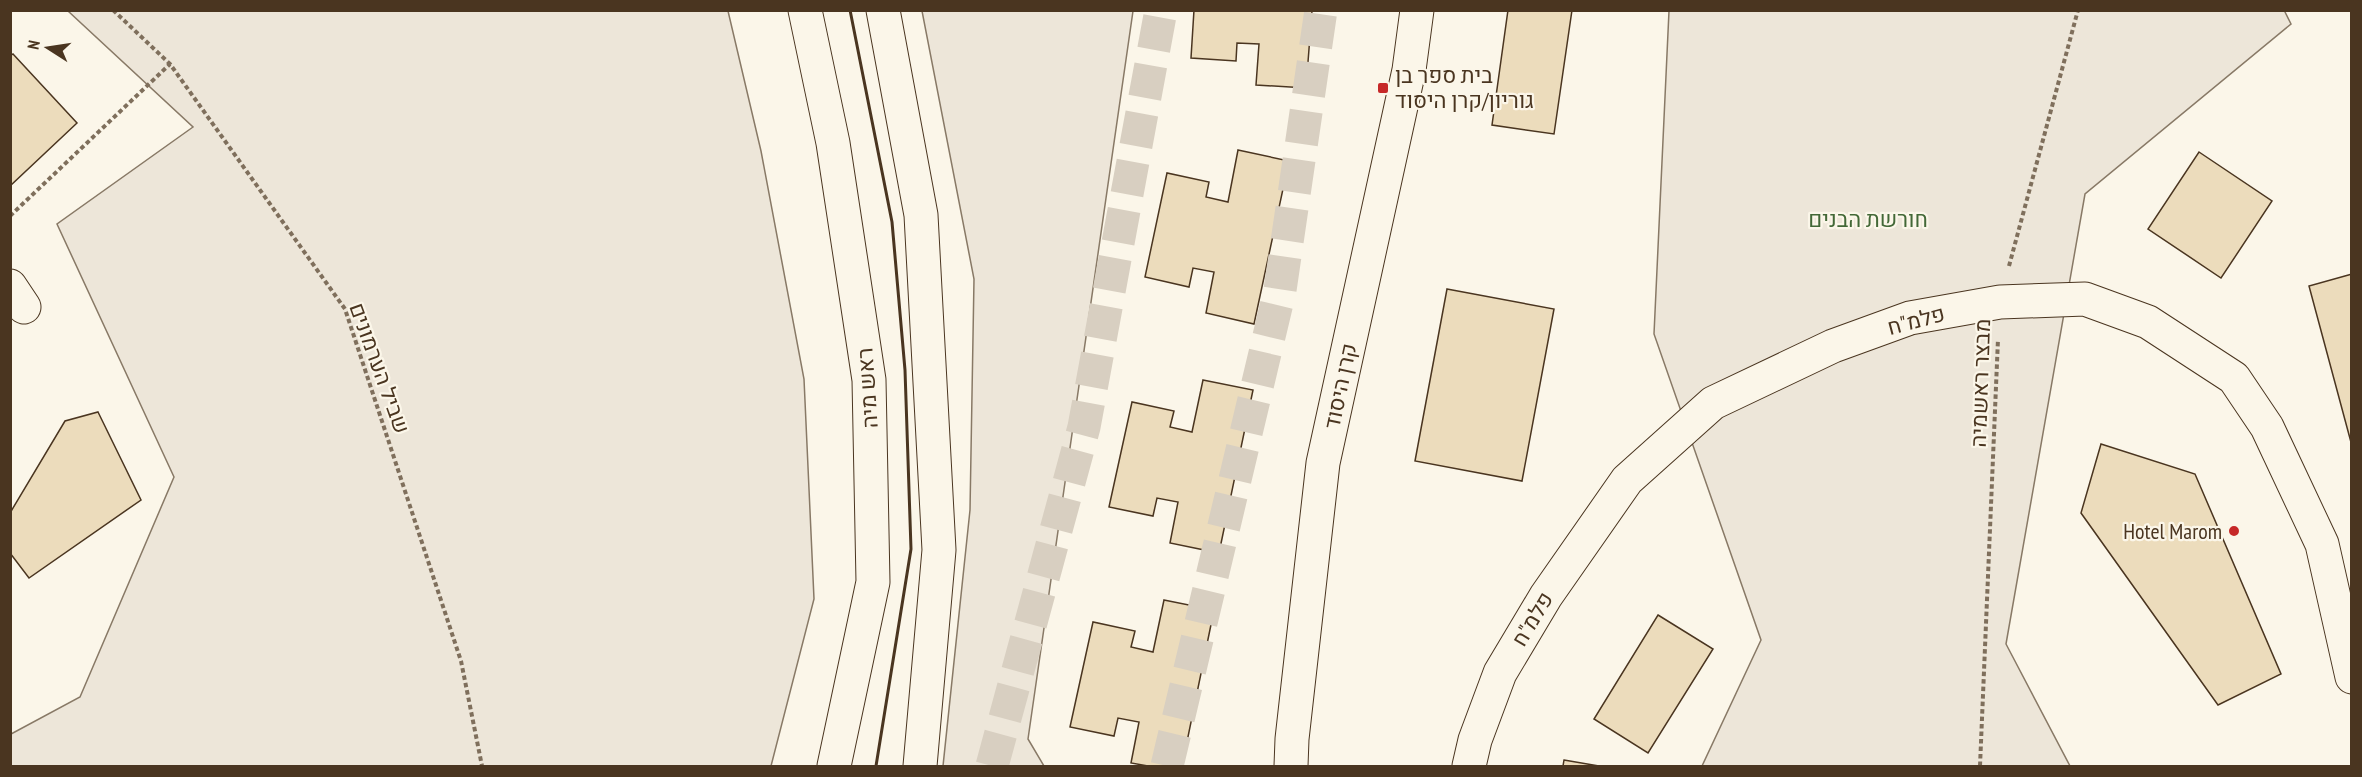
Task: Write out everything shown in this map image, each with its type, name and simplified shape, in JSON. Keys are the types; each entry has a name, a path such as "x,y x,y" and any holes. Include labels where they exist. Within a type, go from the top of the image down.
{"street":[{"name":"ראש מיה","path":"805,10 833,143 869,380 873,582 834,766"},
{"path":"883,10 921,215 939,550 920,766"},
{"name":"קרן היסוד","path":"1291,766 1292,739 1323,463 1407,82 1417,10"},
{"name":"פלמ\"ח","path":"1468,766 1475,740 1500,673 1546,596 1627,480 1713,403 1833,346 1910,318 2000,302 2085,299 2148,322 2234,378 2267,428 2322,544 2352,677"}],"path":[{"name":"שביל הערמונים","path":"113,10 170,64 345,309 461,661 482,766"},
{"name":"מבצר ראשמיה","path":"1980,766 2000,302 2078,10"},
{"path":"10,216 170,64"}],"green space":[{"name":"חורשת הבנים","path":"2284,10 2291,24 2085,194 2006,644 2070,766 1702,766 1761,640 1654,334 1669,11"},
{"path":"68,11 728,11 761,151 804,379 814,599 771,766 11,766 11,734 80,697 174,477 57,224 193,127"},
{"path":"922,11 1133,11 1028,739 1044,766 943,766 970,510 974,279"}],"building":[{"path":"1194,10 1312,10 1306,88 1256,85 1259,44 1237,43 1236,61 1191,58"},
{"path":"1508,10 1572,10 1554,134 1492,125"},
{"path":"13,54 77,123 10,186 10,56"},
{"path":"1238,150 1289,161 1254,324 1206,313 1214,272 1193,268 1189,287 1145,277 1167,173 1209,182 1206,197 1228,202"},
{"path":"2199,152 2272,201 2221,278 2148,229"},
{"path":"2352,274 2352,446 2309,286"},
{"path":"1447,289 1554,309 1522,481 1415,461"},
{"path":"1203,380 1253,390 1219,553 1170,543 1178,502 1157,498 1153,516 1109,507 1132,402 1174,411 1170,427 1192,432"},
{"path":"98,412 141,500 29,578 10,553 10,513 65,421"},
{"path":"2101,444 2195,474 2281,674 2218,705 2081,513"},
{"path":"1164,600 1214,610 1182,766 1148,766 1131,763 1139,722 1118,718 1114,736 1070,727 1093,622 1135,631 1131,647 1153,652"},
{"path":"1658,615 1713,649 1648,753 1594,719"},
{"path":"1564,760 1599,766 1563,766"}],"tunnel":[{"path":"992,766 1084,427 1161,10"},
{"path":"1167,766 1280,290 1321,10"}],"wall":[{"path":"850,10 892,222 905,370 911,549 876,766"}],"place":[{"name":"בית ספר בן גוריון/קרן היסוד","path":"1383,88"},
{"name":"Hotel Marom","path":"2234,531"}]}
